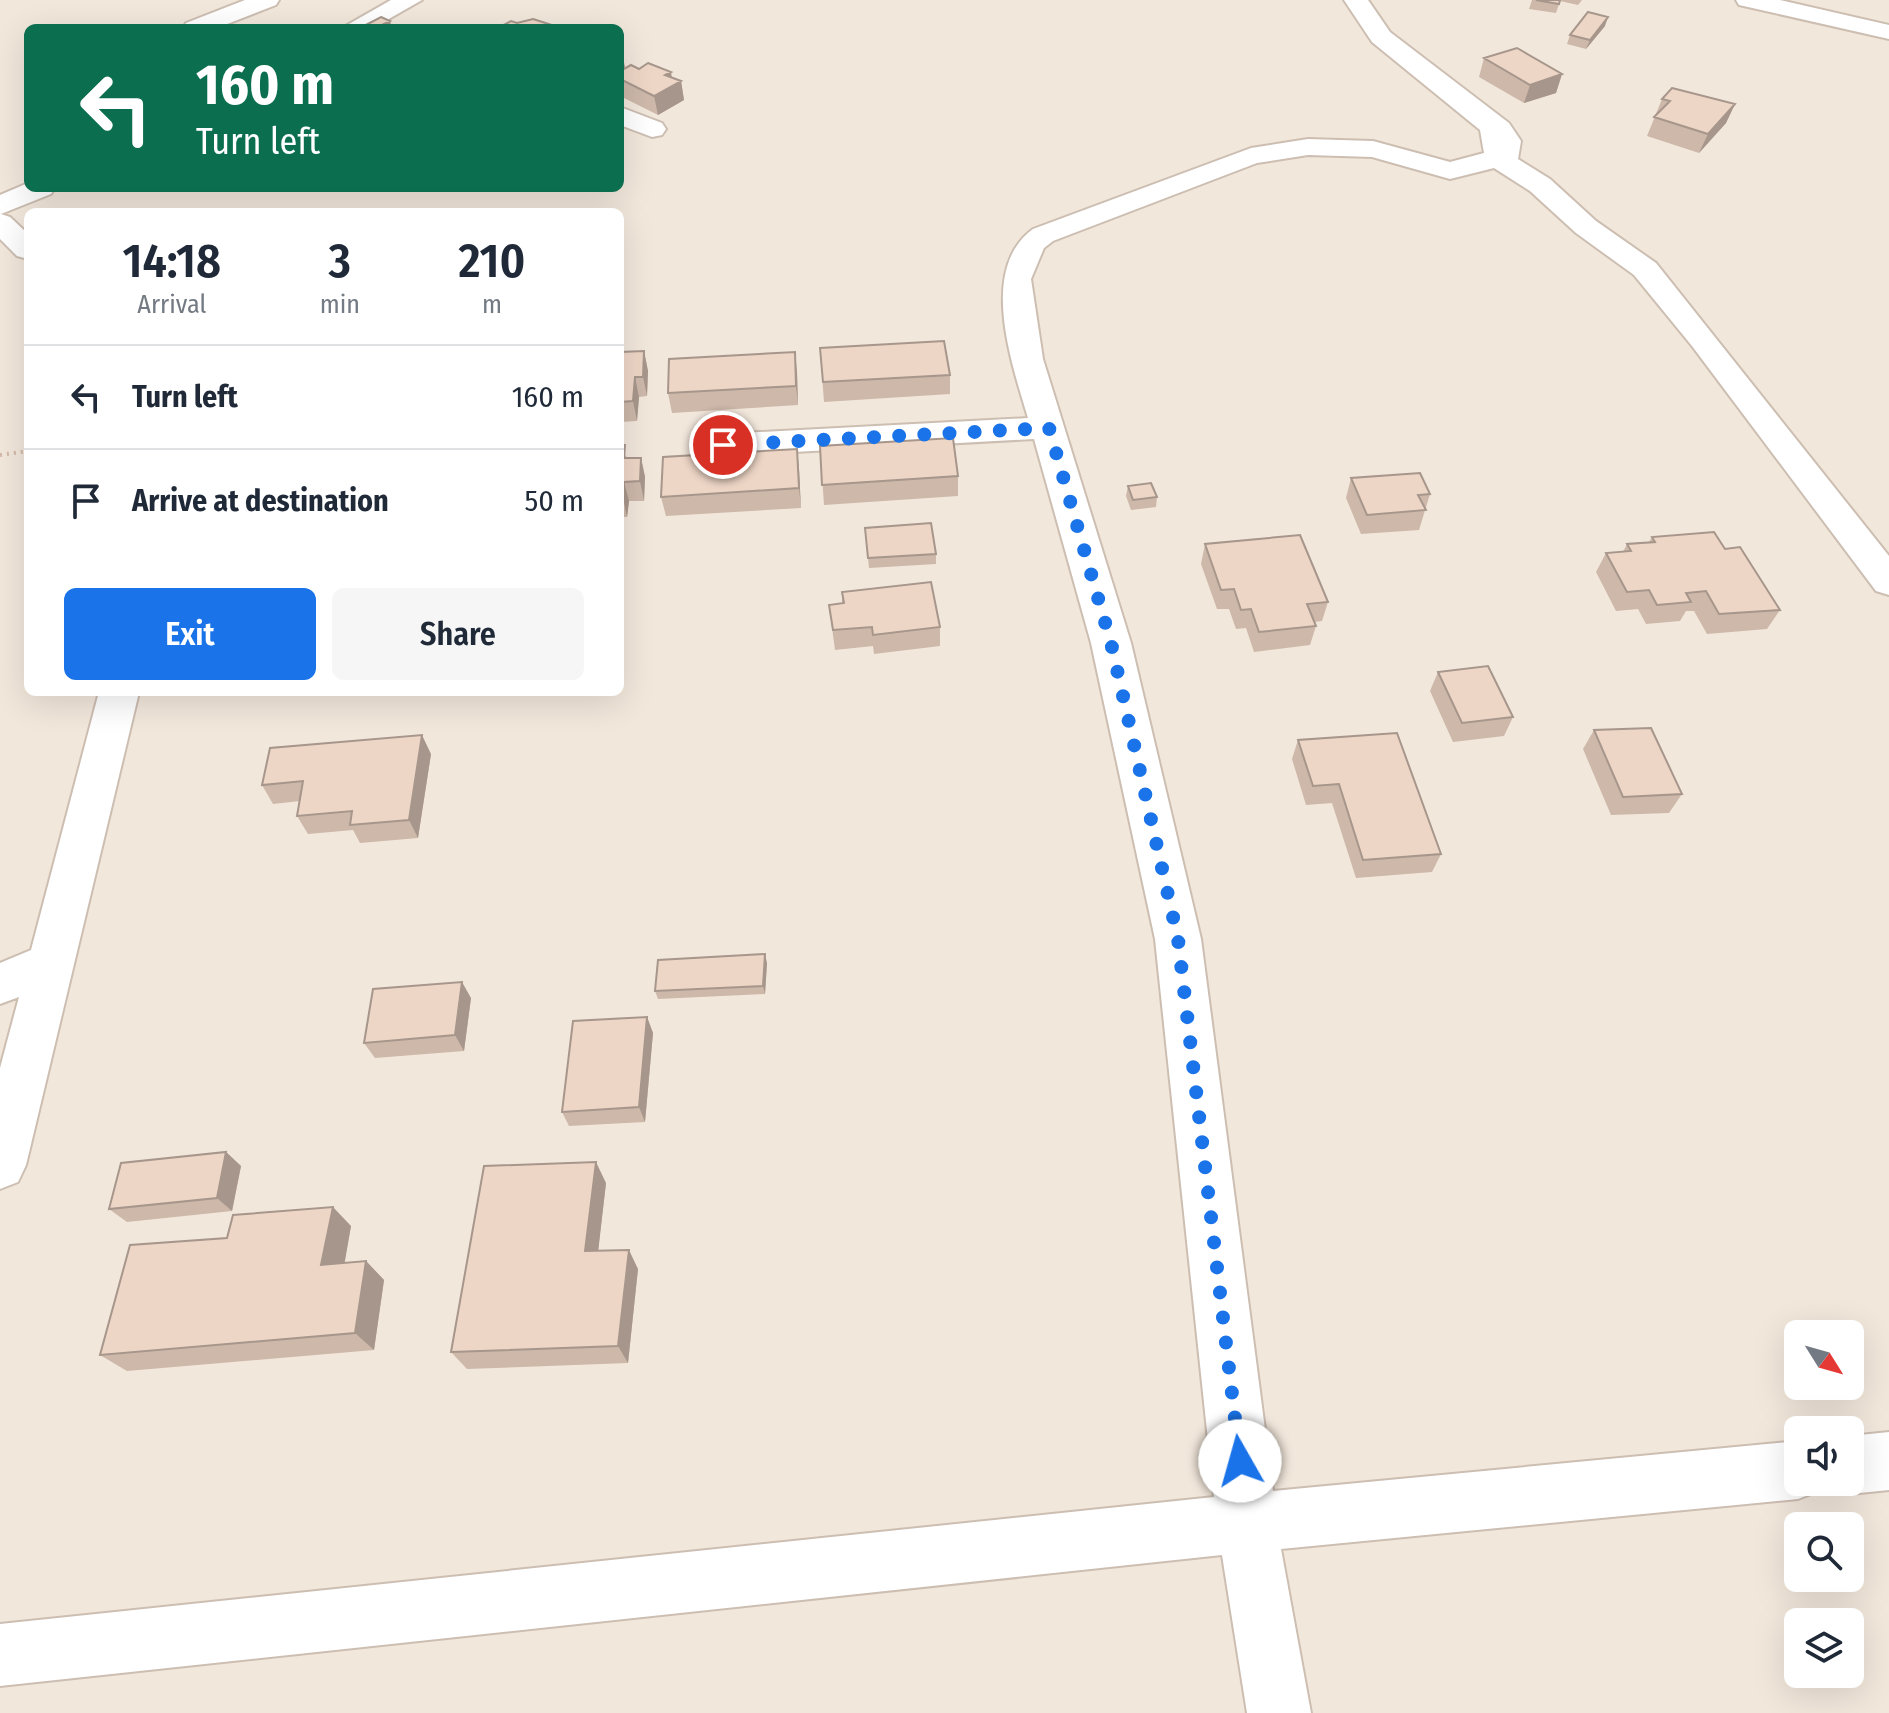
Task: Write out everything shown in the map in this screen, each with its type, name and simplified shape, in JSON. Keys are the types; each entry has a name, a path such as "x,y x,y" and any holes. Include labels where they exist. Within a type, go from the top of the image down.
{"street":[{"path":"205,24 267,0"},
{"path":"1748,0 1889,32"},
{"path":"358,24 376,6 410,12"},
{"path":"1279,1713 1247,1523 1178,939 1111,643 1027,359 1016,279 1031,244 1043,235 1216,168 1279,151 1308,147 1373,149 1450,171 1499,158 1493,127 1381,37 1360,8"},
{"path":"1360,8 1389,27 1501,131 1507,141 1504,162 1540,185 1586,227 1645,269 1713,351 1889,582"},
{"path":"624,117 652,129"},
{"path":"0,206 32,192"},
{"path":"0,223 24,246"},
{"path":"723,445 1049,428"},
{"path":"0,1165 118,696"},
{"path":"0,984 49,963"},
{"path":"1864,1464 1889,1461"},
{"path":"0,1655 1247,1523 1784,1471"}],"path":[{"path":"0,455 24,452"}],"shaded area":[{"path":"0,0 1889,0 1889,1713 0,1713"}],"building":[{"path":"1536,0 1560,0 1559,4"},
{"path":"1588,12 1608,17 1590,40 1570,35"},
{"path":"381,17 390,21 384,24 368,24"},
{"path":"533,19 549,24 505,24 511,21 517,23"},
{"path":"1517,48 1562,74 1530,85 1484,58"},
{"path":"648,63 671,72 665,75 681,81 654,96 624,81 624,69 631,65 639,69"},
{"path":"1672,88 1735,104 1708,134 1654,117 1670,101 1662,99"},
{"path":"944,341 950,375 823,382 820,348"},
{"path":"644,351 643,377 635,377 633,401 624,402 624,352"},
{"path":"795,352 796,386 668,393 669,359"},
{"path":"953,438 958,476 822,485 820,446"},
{"path":"797,449 799,488 661,497 663,457"},
{"path":"624,458 641,458 640,481 624,482"},
{"path":"1420,473 1430,494 1418,495 1426,510 1367,515 1351,478"},
{"path":"1151,483 1157,497 1133,500 1128,486"},
{"path":"931,523 936,554 868,558 865,528"},
{"path":"1714,532 1725,549 1740,547 1780,610 1719,614 1706,591 1686,593 1691,602 1657,605 1649,590 1627,592 1606,553 1631,551 1627,544 1655,542 1652,537"},
{"path":"1300,535 1328,602 1307,604 1316,626 1259,632 1251,609 1241,610 1234,589 1221,590 1205,544"},
{"path":"931,582 940,627 873,635 872,627 833,630 829,605 844,603 842,592"},
{"path":"1488,666 1513,717 1462,723 1438,672"},
{"path":"1651,728 1682,794 1623,797 1594,730"},
{"path":"1397,733 1441,854 1363,860 1339,784 1313,786 1298,740"},
{"path":"422,735 409,820 350,825 352,811 297,816 303,781 262,785 270,748"},
{"path":"765,954 763,986 655,991 658,960"},
{"path":"462,982 455,1035 364,1043 373,989"},
{"path":"647,1017 639,1107 562,1112 573,1021"},
{"path":"226,1152 217,1198 109,1209 121,1163"},
{"path":"596,1162 585,1251 629,1250 618,1346 451,1352 484,1166"},
{"path":"333,1207 321,1265 366,1261 355,1333 100,1355 130,1245 227,1238 233,1215"}],"route":[{"path":"723,445 1049,428 1111,643 1178,939 1240,1461"}]}
